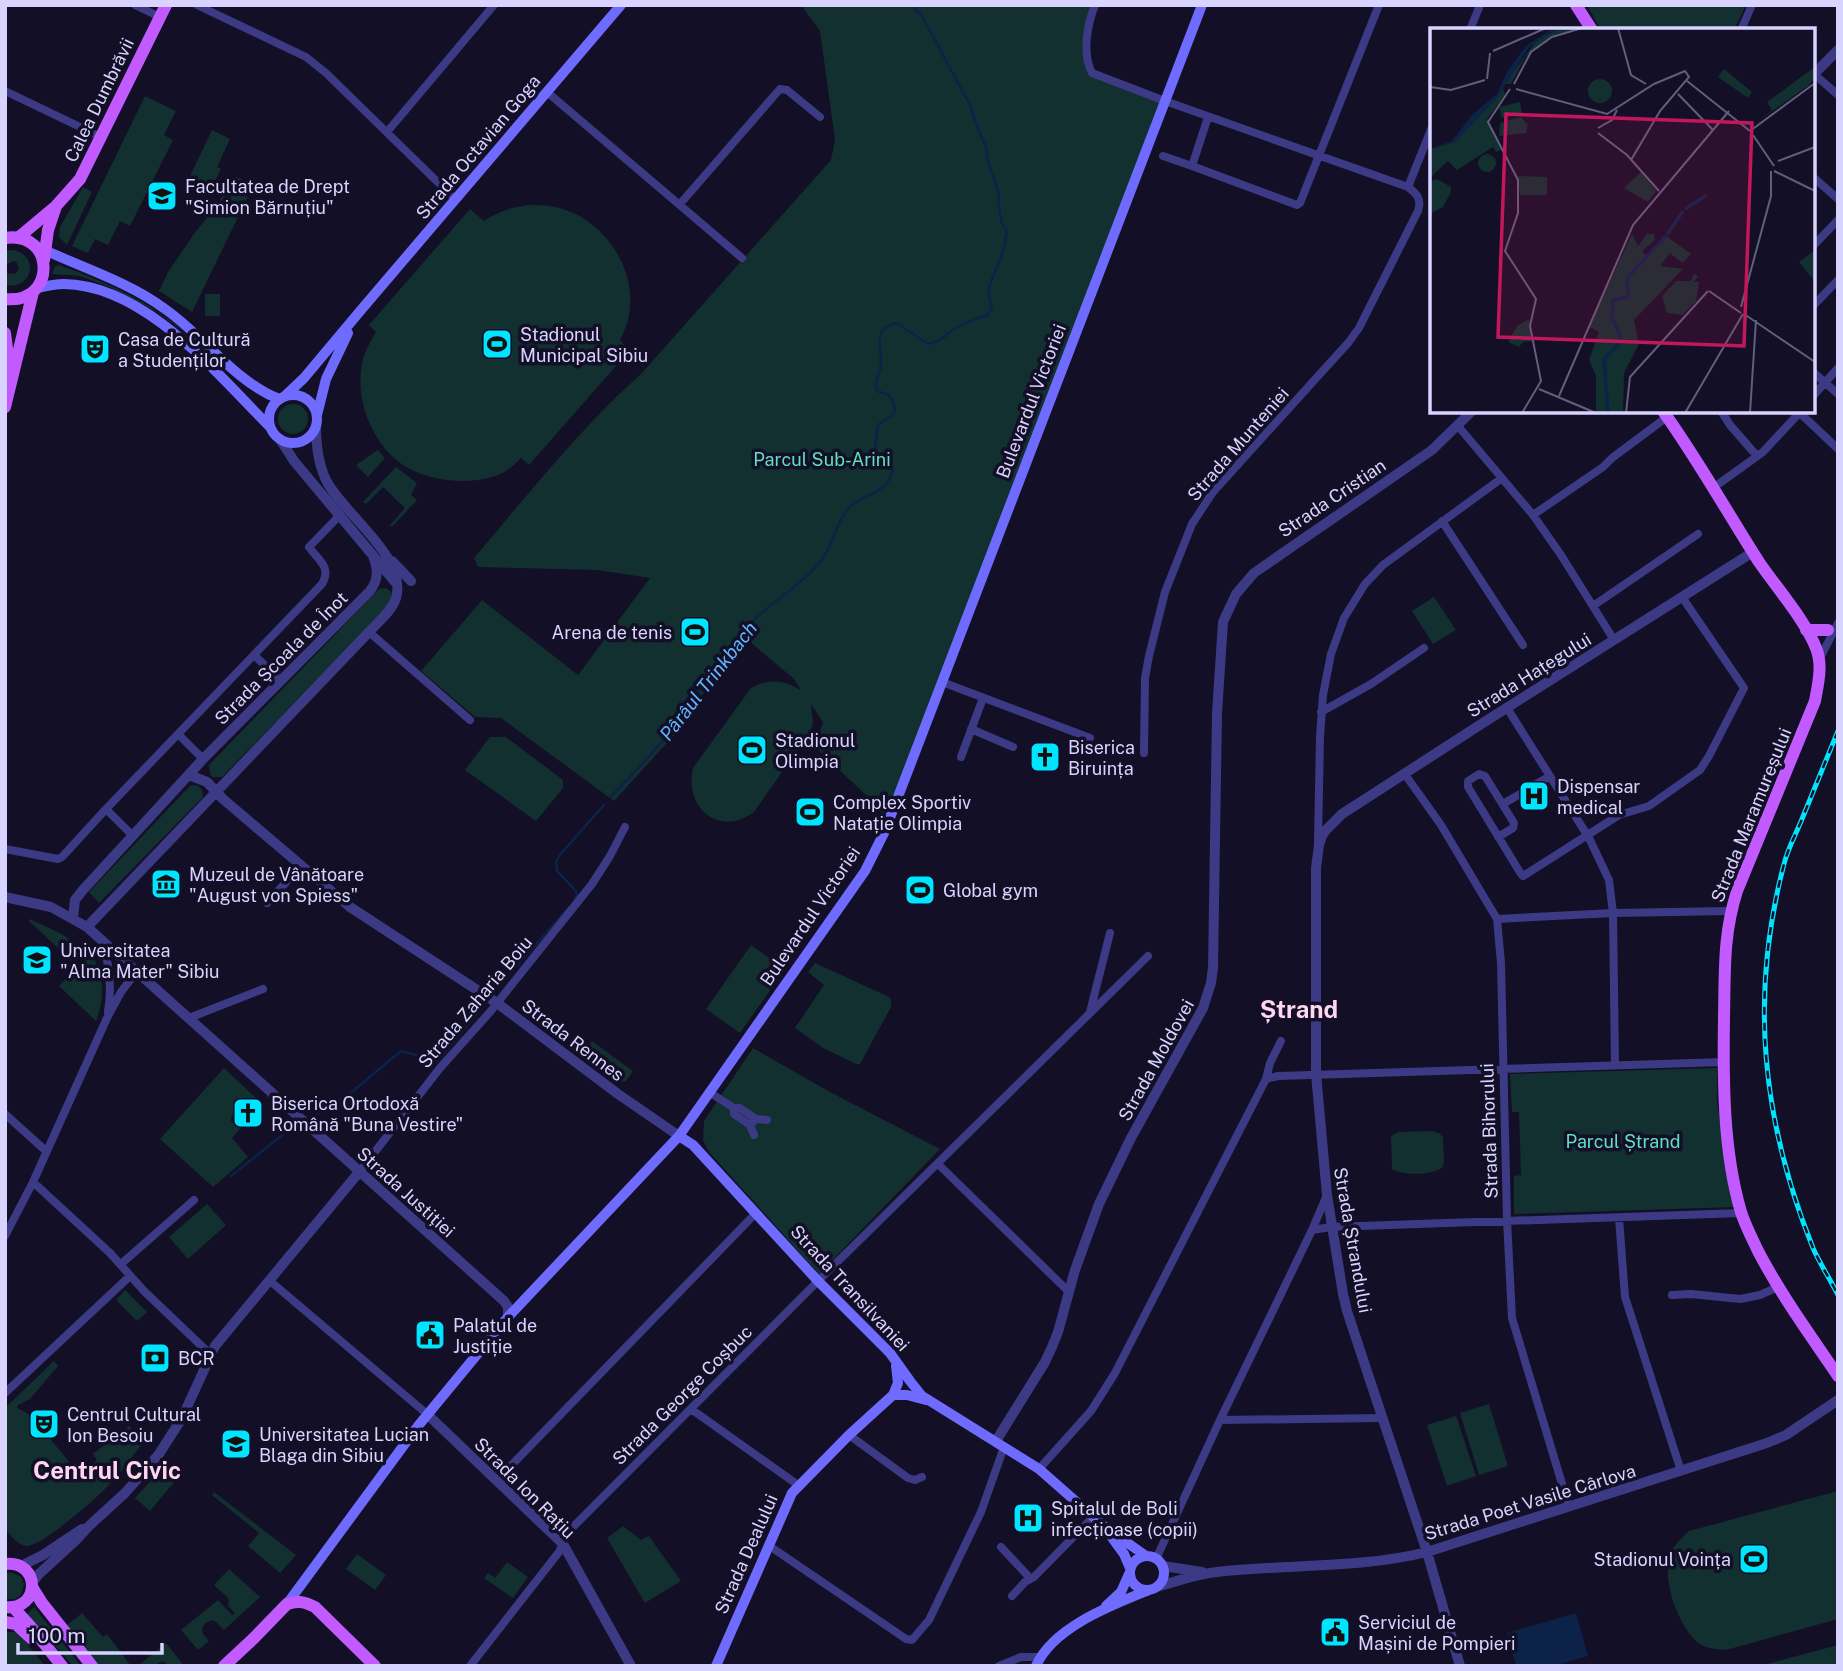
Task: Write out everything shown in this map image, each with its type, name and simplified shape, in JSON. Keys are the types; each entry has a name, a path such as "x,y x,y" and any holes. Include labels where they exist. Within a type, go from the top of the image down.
{"main road":[{"name":"Strada Octavian Goga","path":"282,397 312,369 621,5"},
{"name":"Bulevardul Victoriei","path":"223,1666 287,1604 427,1414 508,1317 679,1136 865,871 884,831 942,682 1202,5"},
{"path":"1576,5 1591,28"},
{"name":"Calea Dumbrăvii","path":"10,237 56,206 80,179 163,11"},
{"name":"Calea Dumbrăvii","path":"35,290 44,273 41,252 56,206"},
{"path":"5,299 18,299 35,290 61,284 81,286 111,295 144,312 183,340 280,439 301,441 310,435 316,421 312,404 303,397 267,394 248,383 189,327 154,301 126,286 10,237"},
{"path":"5,407 35,290"},
{"name":"Strada Octavian Goga","path":"316,421 326,379 361,310"},
{"path":"5,333 11,379"},
{"path":"270,427 270,412 282,397"},
{"name":"Strada Maramureșului","path":"1665,414 1809,635 1819,660 1815,701 1730,911 1724,963 1724,1062 1727,1131 1741,1213 1778,1287 1838,1376"},
{"path":"1809,635 1834,625"},
{"name":"Strada Transilvaniei","path":"679,1136 693,1145 895,1360 928,1401 1039,1469 1105,1527 1155,1560"},
{"path":"895,1360 898,1383 893,1395 907,1395 928,1401"},
{"name":"Strada Dealului","path":"716,1666 792,1493 893,1395"},
{"name":"Strada Transilvaniei","path":"1105,1527 1124,1554 1130,1571"},
{"path":"5,1554 14,1565 27,1572 42,1603 92,1666"},
{"path":"1038,1662 1044,1651 1058,1638 1099,1612 1154,1588 1164,1577 1155,1560 1136,1559 1121,1592 1099,1612"},
{"path":"1130,1571 1133,1584 1138,1588 1154,1588"},
{"path":"8,1608 26,1601 32,1585"},
{"path":"287,1604 299,1601 315,1608 375,1666"},
{"path":"8,1608 31,1626 62,1666"},
{"path":"5,1622 16,1624 31,1639 49,1651"}],"street":[{"path":"135,5 163,11"},
{"path":"197,5 306,57 326,73 456,200"},
{"path":"387,132 494,5"},
{"path":"1095,5 1088,22 1087,63 1092,73 1165,102 1408,187 1430,132"},
{"path":"1163,156 1297,205 1300,203 1379,5"},
{"path":"1471,28 1480,5"},
{"path":"1742,28 1752,5"},
{"path":"1815,73 1838,50"},
{"path":"1815,75 1838,95"},
{"path":"680,204 780,89 787,90 820,117"},
{"path":"5,91 101,137"},
{"path":"547,92 742,258"},
{"path":"1192,166 1208,117"},
{"path":"1815,179 1838,199"},
{"name":"Strada Munteniei","path":"1144,753 1145,678 1149,656 1165,592 1192,524 1213,492 1359,328 1419,211 1419,198 1408,187"},
{"path":"1815,244 1838,220"},
{"path":"1815,304 1838,280"},
{"path":"1815,393 1838,368"},
{"path":"1815,374 1838,394"},
{"name":"Strada Cristian","path":"1223,622 1236,594 1254,573 1432,450 1470,413"},
{"path":"1722,413 1757,456"},
{"path":"1713,488 1763,452 1799,413"},
{"path":"1801,413 1838,449"},
{"path":"1533,515 1603,467 1665,414"},
{"path":"87,927 392,607 397,584 325,478 317,452 316,421"},
{"path":"1458,426 1533,515 1614,640"},
{"path":"280,439 340,516 411,581"},
{"name":"Strada Ștrandului","path":"1460,1666 1427,1552 1347,1311 1331,1227 1316,1074 1316,882 1321,712 1325,679 1337,634 1351,604 1365,584 1377,570 1502,478"},
{"path":"5,849 58,859 62,857 325,579 326,570 309,547 340,516"},
{"path":"1442,521 1522,645"},
{"path":"1593,606 1698,534"},
{"name":"Strada Școala de Înot","path":"73,918 76,897 132,835 374,585 378,572 376,551"},
{"name":"Strada Hațegului","path":"1326,830 1342,814 1404,773 1753,552"},
{"path":"1498,837 1514,825 1485,776 1479,774 1468,781 1468,787 1498,837 1523,876 1619,815 1649,806 1700,770 1710,756 1744,688 1682,597"},
{"name":"Strada Moldovei","path":"1000,1444 1045,1362 1058,1332 1099,1203 1131,1138 1203,1008 1212,983 1217,701 1223,622"},
{"path":"1819,660 1834,625"},
{"path":"369,632 470,720"},
{"path":"1321,712 1371,684 1424,648"},
{"path":"254,655 281,681"},
{"path":"942,682 1090,738"},
{"path":"961,757 983,698"},
{"path":"1507,708 1587,835 1609,880 1613,913 1615,1066"},
{"path":"971,729 1013,747"},
{"path":"178,734 203,759"},
{"name":"Strada Bihorului","path":"1404,773 1441,825 1497,919 1501,963 1512,1318 1569,1507"},
{"path":"189,775 203,779 215,791"},
{"path":"1503,804 1550,776"},
{"name":"Strada Rennes","path":"215,791 350,907 497,1003 679,1136"},
{"path":"106,809 132,835"},
{"name":"Strada Zaharia Boiu","path":"89,1526 125,1493 159,1454 187,1407 219,1340 360,1171 440,1068 497,1003 592,884 625,827"},
{"name":"Strada Ștrandului","path":"1319,845 1326,830"},
{"path":"267,903 301,866"},
{"name":"Strada Justiției","path":"5,897 51,907 73,918 102,939 504,1301 508,1307 508,1317"},
{"path":"103,910 100,920 109,969 110,1000 107,1018"},
{"path":"1497,919 1730,911"},
{"path":"1090,1012 1110,933"},
{"name":"Strada George Coșbuc","path":"470,1666 559,1552 568,1532 1148,956"},
{"path":"5,1236 33,1182 107,1018 121,992 137,971"},
{"path":"189,1018 263,989"},
{"path":"1039,1469 1091,1411 1115,1373 1266,1079 1269,1063 1281,1041"},
{"path":"1266,1079 1316,1074 1724,1062"},
{"path":"709,1092 734,1108 740,1108 753,1122 754,1135"},
{"path":"5,1114 46,1151"},
{"path":"753,1122 767,1120"},
{"path":"938,1164 1069,1292"},
{"path":"33,1182 121,1264 144,1291 211,1355"},
{"path":"1155,1560 1327,1195"},
{"path":"121,1264 194,1200"},
{"path":"497,1480 756,1213"},
{"path":"1312,1230 1331,1227 1741,1213"},
{"path":"1619,1218 1625,1297 1681,1471"},
{"path":"5,1393 131,1276"},
{"path":"270,1281 427,1414"},
{"path":"1672,1295 1691,1294 1740,1299 1760,1295 1778,1287"},
{"name":"Strada Poet Vasile Cârlova","path":"1155,1560 1191,1571 1213,1572 1356,1562 1427,1552 1767,1443 1786,1435 1838,1400"},
{"path":"691,1409 798,1485"},
{"name":"Strada Ion Rațiu","path":"427,1414 563,1544 631,1666"},
{"path":"1220,1420 1382,1418"},
{"path":"849,1435 908,1478 915,1480 922,1477"},
{"path":"768,1545 906,1639 912,1640 929,1620 981,1512 1000,1444"},
{"path":"1012,1596 1093,1517"},
{"path":"14,1565 43,1555 89,1526"},
{"path":"32,1585 39,1574 89,1526"},
{"path":"1001,1548 1030,1578"},
{"name":"Strada Poet Vasile Cârlova","path":"1154,1588 1213,1572"},
{"path":"999,1666 1021,1657 1038,1662"}],"green space":[{"name":"Parcul Sub-Arini","path":"801,5 1095,5 1088,22 1092,73 1165,101 890,817 868,806 867,796 815,747 823,722 811,704 813,723 810,732 754,812 728,822 707,815 699,806 694,795 693,768 751,688 777,681 801,690 794,679 743,636 675,734 614,801 501,718 475,717 421,671 482,600 578,675 650,578 597,570 478,567 474,558 575,440 641,374 831,160 835,140 820,31"},
{"path":"1587,5 1746,5 1735,28 1600,28"},
{"path":"145,96 176,111 164,135 173,140 130,226 120,221 108,245 95,239 88,253 72,246"},
{"path":"212,130 230,139 217,167 221,169 211,189 189,178"},
{"path":"236,177 254,184 192,312 159,291 168,272 217,206 230,181"},
{"path":"83,187 92,192 67,245 59,237 60,227"},
{"name":"Stadionul Municipal Sibiu","path":"528,205 552,206 573,213 603,234 614,249 629,283 628,320 620,340 630,350 529,465 521,458 499,474 462,481 436,478 414,471 400,463 377,438 364,406 361,372 365,353 376,332 369,325 470,209 484,221 505,210"},
{"path":"11,250 26,258 30,271 22,282 5,285 5,271 15,274 19,269 14,261 5,265 5,251"},
{"path":"59,265 128,294 160,313 190,336 157,312 112,288 80,276 52,274 55,266"},
{"path":"205,294 220,294 220,316 205,316"},
{"path":"293,404 299,405 307,413 307,425 299,433 293,434 287,433 279,425 278,419 279,413 287,405"},
{"path":"378,450 385,458 368,477 356,465"},
{"path":"396,467 417,483 411,495 417,500 392,527 390,525 405,508 383,487 366,504 363,502"},
{"path":"384,588 391,592 393,601 222,777 213,777 209,765 379,589"},
{"path":"1434,597 1456,630 1433,644 1412,611"},
{"path":"490,737 506,737 563,780 563,788 536,821 465,770"},
{"path":"190,786 201,789 203,797 99,903 89,892"},
{"path":"30,919 62,934 84,949 72,961 29,921"},
{"path":"751,945 785,969 740,1033 706,1009"},
{"path":"91,954 99,971 102,987 96,1021 59,986"},
{"path":"815,963 891,1000 891,1007 860,1064 823,1048 795,1028 824,985 808,972"},
{"path":"592,1041 633,1071 626,1081 618,1083 582,1056"},
{"path":"753,1048 830,1092 940,1149 819,1274 709,1152 703,1140 704,1121"},
{"path":"224,1068 257,1099 237,1109 231,1121 235,1125 243,1125 232,1138 248,1157 213,1187 160,1139"},
{"name":"Parcul Ștrand","path":"1717,1068 1717,1103 1736,1207 1514,1214 1514,1176 1521,1175 1519,1112 1512,1112 1510,1074"},
{"path":"1431,1131 1443,1137 1442,1168 1417,1174 1392,1169 1391,1136 1398,1132"},
{"path":"207,1204 226,1225 188,1259 169,1237"},
{"path":"125,1290 147,1312 137,1321 116,1300"},
{"path":"54,1361 58,1366 30,1399 17,1408 33,1418 80,1475 97,1460 93,1454 112,1439 117,1442 126,1436 123,1431 129,1426 144,1441 106,1488 54,1532 33,1545 26,1546 5,1529 5,1408"},
{"path":"1489,1404 1508,1466 1479,1475 1460,1413"},
{"path":"1456,1416 1476,1476 1447,1486 1427,1425"},
{"path":"167,1463 181,1474 150,1511 135,1498"},
{"name":"Stadionul Voința","path":"1838,1491 1838,1619 1726,1650 1713,1649 1698,1643 1681,1621 1671,1595 1668,1569 1670,1557 1679,1541 1689,1531"},
{"path":"214,1492 296,1555 280,1573 248,1546 259,1533 212,1495"},
{"path":"623,1526 641,1540 649,1536 681,1581 645,1603 607,1538"},
{"path":"357,1554 386,1575 375,1590 346,1569"},
{"path":"507,1562 528,1577 513,1598 484,1578 488,1573 495,1578"},
{"path":"229,1569 260,1597 224,1630 212,1620 205,1623 203,1634 209,1641 198,1650 181,1630 218,1600 232,1615 235,1613 228,1606 229,1599 214,1585"},
{"path":"11,1572 21,1577 24,1584 21,1595 15,1599 5,1599 5,1573"},
{"path":"34,1607 81,1666 73,1666 27,1614"},
{"path":"82,1613 103,1637 107,1634 131,1666 98,1666 66,1626"},
{"path":"5,1632 20,1635 45,1666 5,1666"},
{"path":"166,1643 182,1663 179,1666 160,1662 154,1666 138,1666"},
{"path":"1838,1645 1838,1666 1759,1666"}],"water":[{"path":"1576,1613 1588,1656 1553,1666 1516,1666 1507,1633"}],"waterway":[{"name":"Pârâul Trinkbach","path":"611,797 668,734 744,630 815,568 823,558 847,510 879,490 889,479 893,470 880,459 876,448 878,425 894,414 895,406 889,395 877,391 876,387 881,364 880,339 884,329 897,323 928,344 940,340 962,324 988,315 992,308 989,289 1007,232 1002,223 999,194 986,147 970,105 914,5"},
{"name":"Pârâul Trinkbach","path":"574,901 576,891 557,871 556,862 604,805"},
{"name":"Pârâul Trinkbach","path":"494,992 570,906"},
{"name":"Pârâul Trinkbach","path":"317,1114 353,1091 401,1051 438,1061 481,1009"},
{"name":"Pârâul Trinkbach","path":"231,1176 286,1132"}],"railway":[{"path":"1838,731 1784,864 1773,913 1764,1010 1772,1106 1782,1153 1813,1248 1838,1295"}],"place":[{"name":"Facultatea de Drept \"Simion Bărnuțiu\"","path":"162,196"},
{"name":"Stadionul Municipal Sibiu","path":"497,344"},
{"name":"Casa de Cultură a Studenților","path":"95,349"},
{"name":"Arena de tenis","path":"695,632"},
{"name":"Stadionul Olimpia","path":"752,750"},
{"name":"Biserica Biruința","path":"1045,757"},
{"name":"Dispensar medical","path":"1534,796"},
{"name":"Complex Sportiv Natație Olimpia","path":"810,812"},
{"name":"Muzeul de Vânătoare \"August von Spiess\"","path":"166,884"},
{"name":"Global gym","path":"920,890"},
{"name":"Universitatea \"Alma Mater\" Sibiu","path":"37,960"},
{"name":"Biserica Ortodoxă Română \"Buna Vestire\"","path":"248,1113"},
{"name":"Palatul de Justiție","path":"430,1335"},
{"name":"BCR","path":"155,1358"},
{"name":"Centrul Cultural Ion Besoiu","path":"44,1424"},
{"name":"Universitatea Lucian Blaga din Sibiu","path":"236,1444"},
{"name":"Spitalul de Boli infecțioase (copii)","path":"1028,1518"},
{"name":"Stadionul Voința","path":"1754,1559"},
{"name":"Serviciul de Mașini de Pompieri","path":"1335,1632"}],"district":[{"name":"Ștrand","path":"1299,1009"},
{"name":"Centrul Civic","path":"107,1470"}]}
